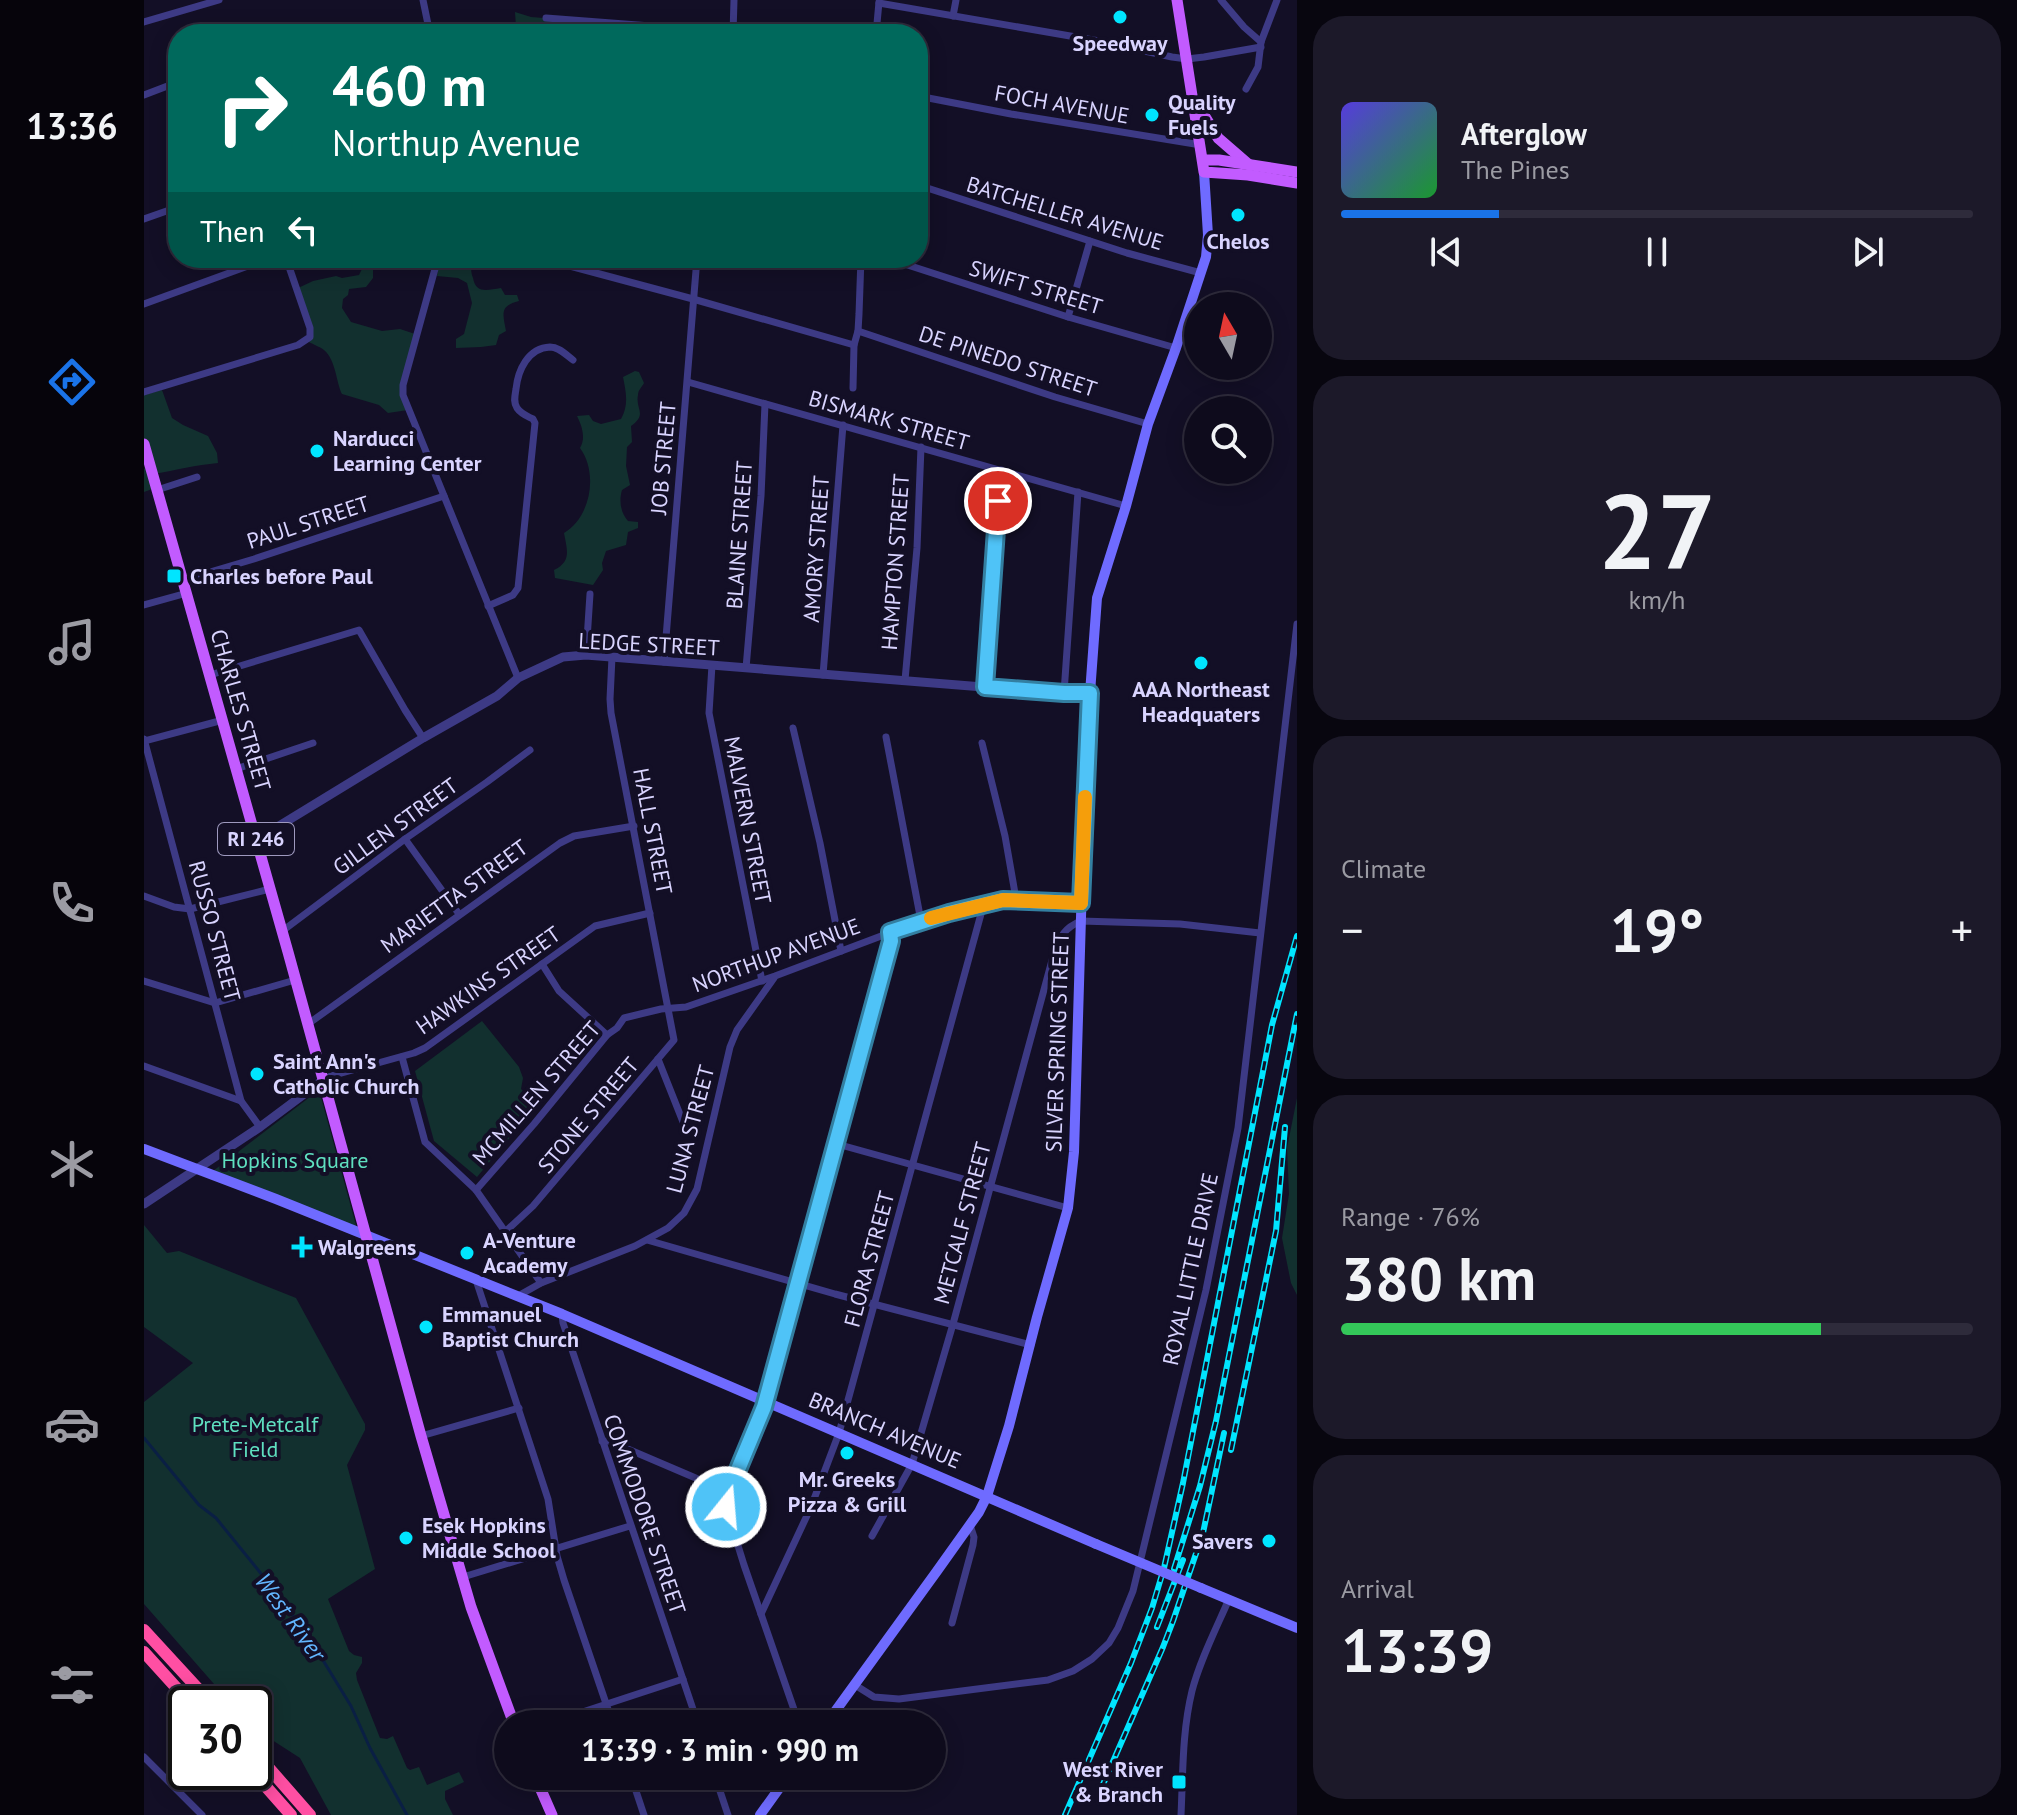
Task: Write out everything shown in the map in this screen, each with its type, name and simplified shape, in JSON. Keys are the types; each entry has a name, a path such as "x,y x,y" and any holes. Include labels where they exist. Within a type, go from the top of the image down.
{"highway":[{"path":"144,1630 195,1686"},
{"path":"144,1652 175,1686"},
{"path":"272,1772 310,1815"},
{"path":"269,1790 291,1815"}],"main road":[{"path":"1177,0 1203,166"},
{"path":"1193,97 1218,138 1250,165"},
{"path":"1203,166 1250,165 1292,176"},
{"path":"1203,166 1248,175 1292,176"},
{"name":"SILVER SPRING STREET","path":"836,1710 980,1511 987,1496 1068,1208 1074,1152 1081,903 1097,598 1148,424 1206,257 1208,235 1203,166"},
{"name":"CHARLES STREET","path":"144,444 421,1436 471,1607 509,1710"},
{"name":"BRANCH AVENUE","path":"144,1149 562,1314 1297,1628"},
{"path":"541,1790 552,1815"},
{"path":"760,1815 778,1790"}],"street":[{"path":"144,22 219,0"},
{"path":"423,0 428,24"},
{"path":"733,24 734,0"},
{"path":"953,16 956,0"},
{"path":"1221,0 1261,44"},
{"path":"1246,89 1258,67 1261,44 1277,0"},
{"path":"877,24 879,2 1187,59 1261,44"},
{"path":"546,18 622,24"},
{"path":"1025,29 1027,18"},
{"path":"144,95 168,86"},
{"name":"FOCH AVENUE","path":"928,98 1201,145"},
{"name":"BATCHELLER AVENUE","path":"928,188 1127,253 1201,273"},
{"path":"144,219 168,211"},
{"path":"1068,317 1090,241"},
{"path":"144,304 243,268"},
{"path":"144,392 298,345 310,337 289,268"},
{"path":"435,268 403,391 518,678"},
{"path":"577,268 854,345"},
{"name":"JOB STREET","path":"664,662 696,268"},
{"path":"853,388 861,268"},
{"name":"SWIFT STREET","path":"917,268 1176,348"},
{"name":"DE PINEDO STREET","path":"858,331 1055,397 1148,424"},
{"path":"488,606 513,595 518,588 534,429 533,419 519,412 514,402 517,380 523,364 530,355 540,350 550,347 559,349 573,360"},
{"name":"BISMARK STREET","path":"688,382 1126,506"},
{"name":"BLAINE STREET","path":"746,668 761,496 765,404"},
{"name":"AMORY STREET","path":"823,675 843,425"},
{"name":"HAMPTON STREET","path":"905,680 917,548 921,447"},
{"path":"985,687 1001,470"},
{"path":"157,490 197,477"},
{"path":"1064,693 1078,492"},
{"name":"PAUL STREET","path":"144,605 185,586 444,496"},
{"path":"586,655 590,594"},
{"name":"ROYAL LITTLE DRIVE","path":"855,1685 874,1697 899,1699 1048,1680 1073,1671 1092,1659 1109,1643 1118,1628 1133,1591 1146,1544 1218,1232 1242,1099 1297,624"},
{"path":"210,675 359,630 423,738"},
{"name":"LEDGE STREET","path":"256,840 497,696 518,678 563,657 586,655 1090,693"},
{"name":"HALL STREET","path":"612,657 611,713 669,1010"},
{"name":"MALVERN STREET","path":"712,665 709,713 762,981"},
{"path":"144,740 223,720"},
{"path":"793,728 841,951"},
{"path":"886,737 921,921"},
{"name":"RUSSO STREET","path":"144,740 241,1101 260,1127"},
{"path":"236,769 313,743"},
{"path":"982,743 1005,836 1016,899"},
{"name":"GILLEN STREET","path":"281,932 530,750"},
{"name":"MARIETTA STREET","path":"308,1024 568,838 634,826"},
{"path":"405,839 459,914"},
{"path":"144,896 174,907 190,909 270,889"},
{"name":"NORTHUP AVENUE","path":"669,1010 762,981 921,921 984,903 1016,899 1081,903"},
{"name":"FLORA STREET","path":"761,1614 811,1507 839,1433 984,903"},
{"name":"HAWKINS STREET","path":"144,1204 260,1127 323,1080 425,1048 595,926 650,913"},
{"path":"1081,921 1180,924 1260,933"},
{"name":"METCALF STREET","path":"872,1536 912,1464 1054,953 1064,931 1081,921"},
{"path":"794,1710 726,1507 727,1496 766,1401 891,941 890,932"},
{"path":"542,964 559,991 607,1035"},
{"name":"LUNA STREET","path":"518,1296 541,1283 647,1240 677,1221 688,1208 695,1195 730,1047 737,1030 775,976"},
{"path":"144,981 215,1003 295,980"},
{"name":"MCMILLEN STREET","path":"476,1190 624,1018 669,1010"},
{"name":"STONE STREET","path":"505,1232 533,1206 674,1040 669,1010"},
{"path":"402,1057 425,1142 476,1190 541,1283"},
{"path":"658,1059 685,1127"},
{"path":"144,1066 241,1101"},
{"path":"837,1144 1068,1208"},
{"path":"647,1240 1031,1345"},
{"path":"476,1280 548,1499 564,1580 608,1710"},
{"name":"COMMODORE STREET","path":"562,1314 693,1710"},
{"path":"421,1436 519,1408"},
{"path":"602,1441 609,1441 719,1488 727,1496"},
{"path":"952,1623 973,1545 970,1525"},
{"path":"463,1577 630,1526"},
{"path":"1181,1815 1185,1739 1192,1692 1229,1599"},
{"path":"586,1710 683,1679"},
{"path":"144,1757 202,1815"},
{"path":"636,1790 644,1815"},
{"path":"720,1790 728,1815"}],"green space":[{"path":"515,12 531,17 620,24 516,24"},
{"path":"362,268 373,269 373,278 366,287 349,289 343,299 342,308 351,322 382,331 400,329 418,335 403,392 408,410 388,413 379,405 342,394 328,354 306,340 308,331 296,289 313,281 359,275"},
{"path":"438,268 472,268 474,283 479,289 501,288 505,295 517,295 519,301 505,308 506,331 499,335 496,345 456,348 456,339 464,334 472,303 467,283 458,278 437,276"},
{"path":"639,372 644,383 638,393 640,415 631,426 632,442 627,447 626,466 630,485 622,490 620,502 625,517 628,521 638,522 638,528 628,532 626,545 606,551 603,570 593,585 555,578 554,570 564,563 567,554 564,533 580,517 589,495 589,470 580,448 583,432 577,416 589,415 601,424 621,419 626,404 623,377"},
{"path":"162,390 172,418 208,436 217,453 218,463 154,474 155,488 144,492 144,469 150,466 144,443 144,395"},
{"path":"482,1021 519,1067 523,1078 521,1089 537,1105 477,1177 434,1141 415,1071"},
{"name":"Hopkins Square","path":"319,1090 357,1229 213,1171"},
{"path":"1297,1098 1297,1295 1291,1283 1282,1238 1289,1194 1287,1148"},
{"name":"Prete-Metcalf Field","path":"144,1225 167,1253 179,1251 296,1298 365,1424 365,1430 347,1465 375,1569 328,1599 349,1651 362,1657 356,1673 357,1680 380,1738 393,1736 407,1768 419,1767 427,1785 459,1772 464,1782 445,1791 445,1799 453,1815 331,1815 300,1758 272,1740 272,1686 216,1686 144,1604 144,1402 193,1363 144,1327"}],"waterway":[{"name":"West River","path":"144,1438 199,1505 216,1518 310,1639 351,1706 407,1815"}],"railway":[{"path":"1065,1815 1131,1663 1164,1568 1272,1025 1297,936"},
{"path":"1174,1569 1216,1421 1297,1014"},
{"path":"1231,1450 1276,1231 1285,1127"},
{"path":"1101,1789 1173,1621 1203,1533 1224,1433"},
{"path":"1157,1627 1183,1560"}],"slow traffic":[{"path":"931,918 1003,900 1081,903 1085,797"}],"place":[{"name":"Speedway","path":"1120,17"},
{"name":"Quality Fuels","path":"1152,115"},
{"name":"Chelos","path":"1238,215"},
{"name":"Narducci Learning Center","path":"317,451"},
{"name":"Charles before Paul","path":"174,576"},
{"name":"AAA Northeast Headquaters","path":"1201,663"},
{"name":"Saint Ann's Catholic Church","path":"257,1074"},
{"name":"Walgreens","path":"302,1247"},
{"name":"A-Venture Academy","path":"467,1253"},
{"name":"Emmanuel Baptist Church","path":"426,1327"},
{"name":"Mr. Greeks Pizza & Grill","path":"847,1453"},
{"name":"Esek Hopkins Middle School","path":"406,1538"},
{"name":"Savers","path":"1269,1541"},
{"name":"West River & Branch","path":"1179,1782"}],"route":[{"path":"726,1507 727,1496 764,1407 891,941 890,932 1003,900 1081,903 1090,693 985,687 998,501"}]}
